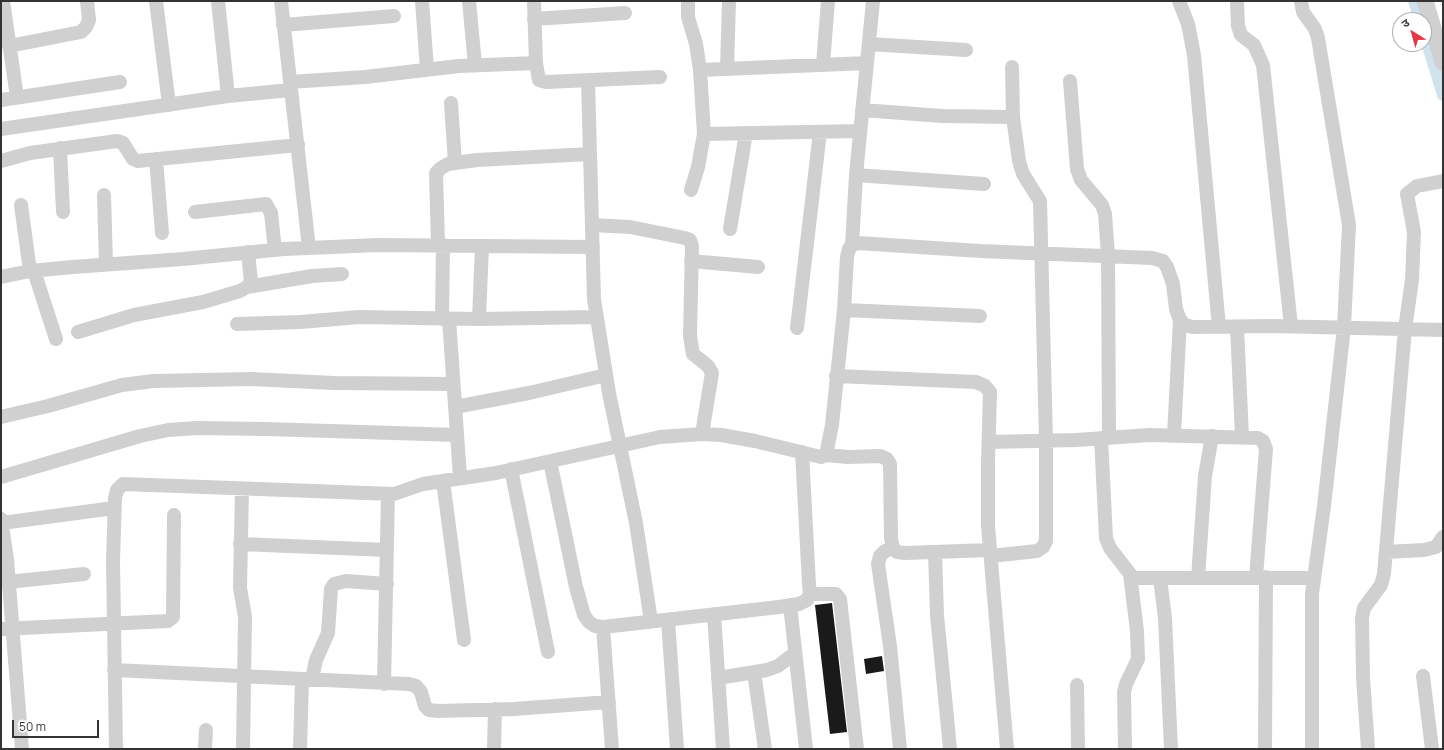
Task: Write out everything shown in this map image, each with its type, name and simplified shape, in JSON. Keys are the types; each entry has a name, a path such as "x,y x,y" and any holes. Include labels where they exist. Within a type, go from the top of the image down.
{"street":[{"path":"3,1 17,97"},
{"path":"9,46 80,32 86,27 89,20 87,1"},
{"path":"156,1 169,105"},
{"path":"218,1 228,96"},
{"path":"281,1 309,248"},
{"path":"422,1 427,70"},
{"path":"469,1 475,65"},
{"path":"534,1 536,63 539,80 546,82 660,77"},
{"path":"688,1 688,17 696,44 700,70 704,134 698,168 691,190"},
{"path":"727,69 729,1"},
{"path":"823,64 828,1"},
{"path":"826,455 832,425 844,310 847,257 852,245 856,175 873,1"},
{"path":"1179,1 1188,24 1194,55 1220,327"},
{"path":"1237,1 1239,30 1241,35 1256,49 1263,65 1291,326"},
{"path":"1301,1 1303,12 1315,29 1318,38 1349,225 1344,327 1312,594 1312,749"},
{"path":"1425,1 1443,62"},
{"path":"534,19 625,13"},
{"path":"283,25 394,16"},
{"path":"869,44 966,50"},
{"path":"1,129 291,86 475,65 536,63"},
{"path":"700,70 867,63"},
{"path":"116,749 113,623 114,508 117,490 123,484 388,494 460,477 511,469 660,437 702,434 721,435 821,457 826,455 848,457 880,456 887,459 890,464 891,538 893,548 897,552 1026,554 1037,551 1043,547 1046,541 1046,441 1040,201 1022,174 1019,161 1013,117 1012,67"},
{"path":"588,80 594,299 596,317 606,375 636,523 651,621"},
{"path":"1070,81 1077,169 1085,187 1102,205 1108,255 1105,438 1106,538 1110,548 1125,565 1131,578 1137,631 1138,659 1125,688 1125,749"},
{"path":"1,100 120,82"},
{"path":"451,103 455,163"},
{"path":"862,110 942,116 1013,117"},
{"path":"704,134 860,131"},
{"path":"797,328 820,132"},
{"path":"730,229 746,133"},
{"path":"1,161 60,148 117,141 123,142 133,159 138,161 298,144"},
{"path":"60,148 63,212"},
{"path":"460,477 453,384 446,319 436,173 440,168 455,163 549,155 590,154"},
{"path":"156,159 162,233"},
{"path":"856,175 984,184"},
{"path":"1368,749 1363,677 1362,618 1364,608 1381,585 1386,552 1406,329 1412,280 1414,240 1408,194 1417,186 1443,181"},
{"path":"104,195 106,264"},
{"path":"194,212 266,204 271,213 275,250"},
{"path":"21,205 32,271 56,339"},
{"path":"592,225 630,227 690,240 692,246 690,336 692,354 708,366 712,373 702,434"},
{"path":"852,245 858,243 1108,255 1152,258 1163,261 1173,284 1176,309 1180,320 1174,435"},
{"path":"1,277 32,271 106,264 309,248 441,245 593,247"},
{"path":"479,319 482,246"},
{"path":"247,287 251,282 248,252"},
{"path":"691,260 758,267"},
{"path":"78,332 134,315 162,311 222,297 247,287 312,276 342,274"},
{"path":"844,310 980,316"},
{"path":"237,324 301,322 359,317 479,319 596,317"},
{"path":"1180,320 1185,325 1193,327 1291,326 1443,330"},
{"path":"1237,327 1242,436"},
{"path":"455,407 528,393 606,375"},
{"path":"836,376 976,382 985,386 990,392 988,442 988,518 1007,749"},
{"path":"1,417 48,406 122,385 153,381 251,379 334,383 453,384"},
{"path":"1,477 127,440 168,430 197,428 274,429 457,435"},
{"path":"988,442 1046,441 1150,435 1242,436 1258,438 1263,441 1266,449 1261,578 1265,749"},
{"path":"1198,578 1205,476 1212,436"},
{"path":"550,461 576,586 584,615 589,622 595,626 603,627 790,606 807,600 810,594 802,452"},
{"path":"511,469 548,652"},
{"path":"443,481 464,640"},
{"path":"242,489 240,588 245,617 243,749"},
{"path":"384,684 388,494"},
{"path":"2,523 114,508"},
{"path":"7,629 168,621 172,617 174,514"},
{"path":"1,520 8,582 7,629 22,749"},
{"path":"1386,552 1424,550 1436,547 1443,537"},
{"path":"240,544 387,550"},
{"path":"893,548 885,551 880,556 878,564 890,646 900,749"},
{"path":"935,552 937,615 950,749"},
{"path":"8,582 84,574"},
{"path":"1131,578 1314,578"},
{"path":"1160,578 1165,618 1171,749"},
{"path":"300,749 307,679 328,633 331,589 334,584 346,581 387,584"},
{"path":"810,594 836,594 840,599 857,749"},
{"path":"790,606 806,749"},
{"path":"714,614 723,749"},
{"path":"668,620 677,749"},
{"path":"603,627 612,749"},
{"path":"718,678 768,670 778,666 795,653"},
{"path":"114,670 409,684 416,686 421,692 425,706 429,710 495,709 609,702"},
{"path":"754,672 765,749"},
{"path":"1423,676 1432,749"},
{"path":"1076,685 1078,749"},
{"path":"494,749 495,709"},
{"path":"205,749 206,730"}],"building":[{"path":"832,603 847,732 830,734 815,605"},
{"path":"882,656 884,671 866,674 864,659"}],"waterway":[{"path":"1414,1 1417,12"},
{"path":"1430,52 1443,95"}]}
